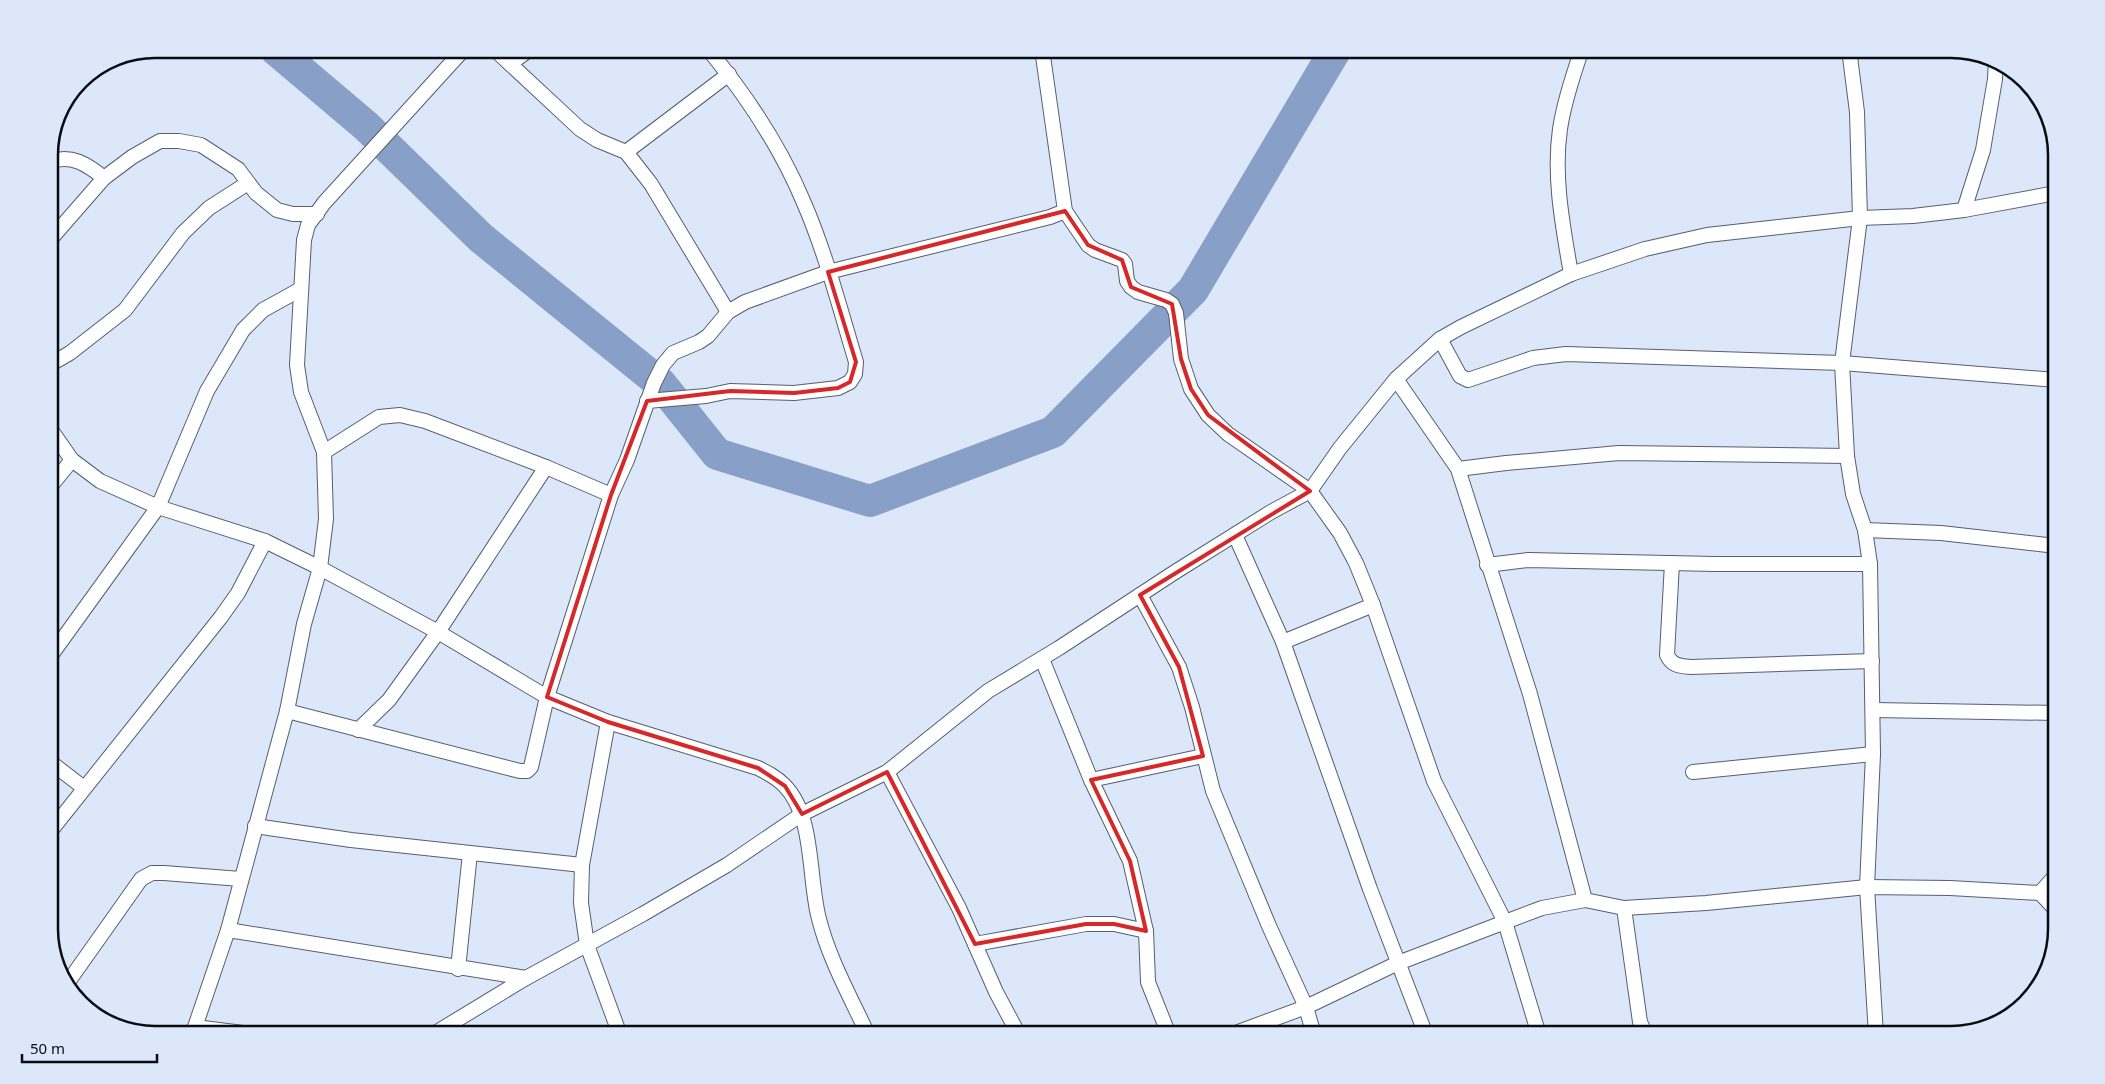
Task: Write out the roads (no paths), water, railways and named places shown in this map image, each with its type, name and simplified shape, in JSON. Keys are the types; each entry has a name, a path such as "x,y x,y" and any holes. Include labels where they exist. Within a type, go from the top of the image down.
{"street":[{"path":"194,1026 228,930 287,711 304,624 320,568 326,519 324,452 302,392 297,366 304,240 308,225 456,58"},
{"path":"504,58 580,129 597,140 626,152 651,184 728,312"},
{"path":"510,64 518,58"},
{"path":"647,401 706,396 730,391 794,393 838,388 850,382 855,374 856,362 828,272 800,194 778,151 729,74 716,58"},
{"path":"1043,58 1065,211 1088,245 1122,260 1126,264 1127,281 1131,287 1138,292 1166,300 1172,304 1176,314 1181,359 1192,389 1208,415 1228,434 1310,491 1340,533 1356,563 1373,605 1434,781 1505,922 1536,1026"},
{"path":"1571,274 1563,229 1557,160 1566,96 1579,58"},
{"path":"1850,58 1857,112 1860,218 1842,363 1847,456 1853,494 1866,530 1870,564 1873,754 1867,887 1875,1026"},
{"path":"1964,210 1983,150 1996,69"},
{"path":"626,152 729,74"},
{"path":"58,231 104,178 132,157 160,141 179,141 201,145 238,169 256,193 277,210 293,214 317,214"},
{"path":"58,161 72,159 88,165 104,178"},
{"path":"58,360 70,353 125,310 183,233 209,208 248,183"},
{"path":"447,1026 526,978 727,866 802,814 887,772 988,691 1042,659 1235,535 1310,491 1340,448 1396,379 1440,339 1571,274 1645,249 1707,235 1860,218 1913,216 1964,210 2047,195"},
{"path":"287,711 520,771 527,771 531,767 547,697 611,495 627,460 647,401 663,365 673,354 708,336 728,312 745,302 828,272 1050,217 1065,211"},
{"path":"58,646 158,507 208,391 243,330 264,310 301,289"},
{"path":"1440,339 1460,376 1468,380 1533,358 1566,354 1842,363 2047,379"},
{"path":"1396,379 1458,469 1487,565 1530,694 1585,900"},
{"path":"324,452 379,417 400,415 425,421 546,467 611,495"},
{"path":"58,439 72,460 100,481 158,507 266,541 438,632 547,697 608,722 758,768 774,776 785,786 802,814 818,918 826,944 864,1026"},
{"path":"1458,469 1506,462 1619,453 1847,456"},
{"path":"58,477 72,460"},
{"path":"358,730 389,700 438,632 546,467"},
{"path":"1866,530 1941,533 2048,545"},
{"path":"1235,535 1283,642 1398,963 1422,1026"},
{"path":"58,821 221,617 238,593 266,541"},
{"path":"1487,565 1528,560 1870,564"},
{"path":"1672,563 1667,655 1670,662 1676,665 1691,667 1872,661"},
{"path":"1140,595 1179,667 1192,706 1213,791 1269,926 1306,1007 1311,1026"},
{"path":"1283,642 1373,605"},
{"path":"1042,659 1091,780 1130,861 1146,931 1148,982 1166,1026"},
{"path":"1873,710 2048,713"},
{"path":"608,722 582,865 581,903 587,945 617,1026"},
{"path":"1693,772 1873,754"},
{"path":"1091,780 1203,756"},
{"path":"58,768 84,788"},
{"path":"887,772 959,908 996,992 1014,1026"},
{"path":"255,826 352,840 582,865"},
{"path":"458,969 470,852"},
{"path":"71,978 141,879 152,873 241,878"},
{"path":"2040,893 2048,884"},
{"path":"1254,1026 1306,1007 1398,963 1505,922 1542,908 1585,900 1624,908 1724,902 1867,887 1950,888 2040,893 2048,901"},
{"path":"1624,908 1642,1026"},
{"path":"975,944 1086,924 1114,924 1146,931"},
{"path":"228,930 458,969 526,978"}],"waterway":[{"path":"286,58 366,126 481,238 661,384 717,454 870,501 1053,432 1193,290 1331,58"}]}
